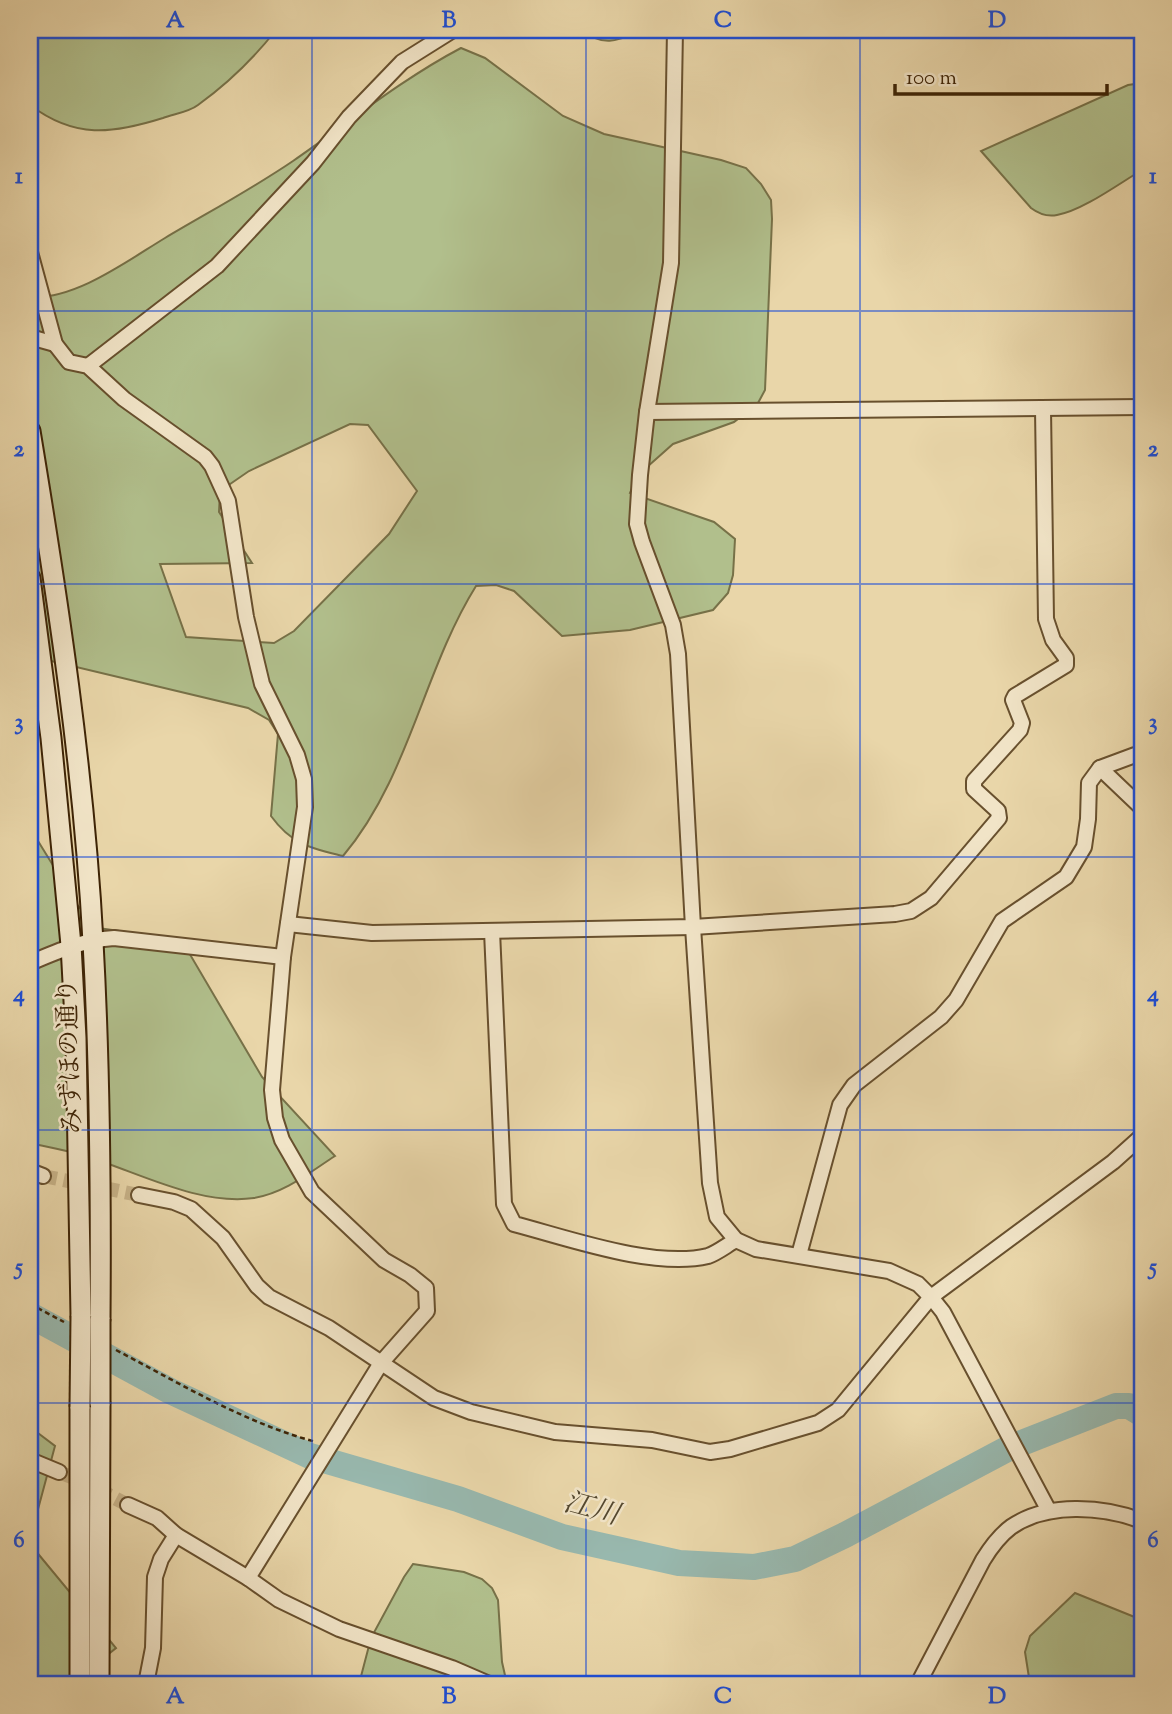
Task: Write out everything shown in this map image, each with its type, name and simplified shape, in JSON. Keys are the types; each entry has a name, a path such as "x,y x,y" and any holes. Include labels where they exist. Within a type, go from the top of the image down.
{"street":[{"path":"88,366 217,266 313,163 349,117 402,62 453,30"},
{"path":"675,30 671,263 647,412 637,524 673,625 678,654 710,1183 717,1216 736,1240 757,1249 889,1271 918,1284 943,1312 1049,1511"},
{"path":"30,252 55,344 69,362 88,366 124,399 205,457 228,501 246,617 262,684 297,755 304,779 305,807 284,957 272,1090 275,1118 282,1140 312,1192 384,1260 410,1275 426,1289 427,1311 381,1363 248,1578"},
{"path":"30,337 55,344"},
{"path":"647,412 1142,407"},
{"path":"288,924 372,933 693,927 895,914 911,911 931,898 999,818 998,811 974,789 974,780 1020,730 1022,723 1013,701 1015,696 1066,665 1066,658 1053,640 1046,619 1044,409"},
{"name":"みずほの通り","path":"30,432 54,580 73,725 93,940 99,1069 82,1319"},
{"name":"みずほの通り","path":"30,578 51,738 71,945 82,1319 90,1406 99,1684"},
{"path":"799,1255 839,1105 854,1085 942,1017 956,1000 1002,921 1066,877 1084,847 1089,783 1100,768 1135,755"},
{"path":"1100,768 1142,808"},
{"path":"492,931 504,1204 514,1224 652,1259 683,1259 710,1255 736,1240"},
{"path":"30,963 71,945 93,940 138,940 284,957"},
{"path":"139,1195 174,1202 191,1209 223,1238 257,1286 269,1297 329,1328 434,1398 471,1412 555,1432 652,1440 710,1452 730,1449 818,1423 838,1410 931,1297 1112,1162 1142,1136"},
{"name":"みずほの通り","path":"80,1684 90,1406"},
{"path":"30,1461 60,1472"},
{"path":"128,1505 157,1517 176,1535 279,1600 339,1629 452,1668 489,1684"},
{"path":"918,1684 952,1616 995,1541 1013,1526 1049,1511 1104,1512 1142,1521"},
{"path":"146,1684 154,1638 155,1577 161,1559 176,1535"}],"path":[{"path":"30,1304 82,1319"},
{"path":"113,1348 208,1399 293,1436 330,1446"}],"green space":[{"path":"30,30 276,30 240,70 194,107 127,128 94,130 63,124 30,105"},
{"path":"583,30 645,30 606,41"},
{"path":"461,48 485,58 563,116 604,134 746,168 771,200 765,390 758,403 734,422 673,444 638,475 630,493 714,522 735,539 733,575 728,593 713,610 630,630 562,636 514,591 496,585 476,586 442,653 384,793 343,856 303,844 279,826 271,816 278,734 269,720 248,708 30,656 30,297 65,292 117,268 277,171 439,60","holes":["350,424 368,425 417,491 389,534 294,631 274,643 186,637 160,564 252,563 219,512 220,491 249,471"]},
{"path":"1142,83 1142,170 1078,208 1053,216 1037,212 981,151 1128,85"},
{"path":"30,828 78,906 98,928 176,939 188,951 262,1077 335,1156 276,1192 254,1198 233,1199 211,1197 167,1186 82,1155 30,1143"},
{"path":"30,1427 55,1446 30,1539"},
{"path":"30,1544 116,1648 71,1684 30,1684"},
{"path":"413,1564 464,1572 482,1579 492,1588 498,1600 502,1662 507,1684 359,1684 371,1638"},
{"path":"1075,1593 1142,1620 1142,1684 1030,1684 1025,1652 1030,1636"}],"waterway":[{"name":"江川","path":"30,1315 170,1391 310,1456 458,1499 562,1537 679,1563 754,1567 795,1559 1009,1448 1116,1406 1129,1406 1142,1414"}],"tunnel":[{"path":"43,1176 139,1195"},
{"path":"59,1472 128,1505"}]}
